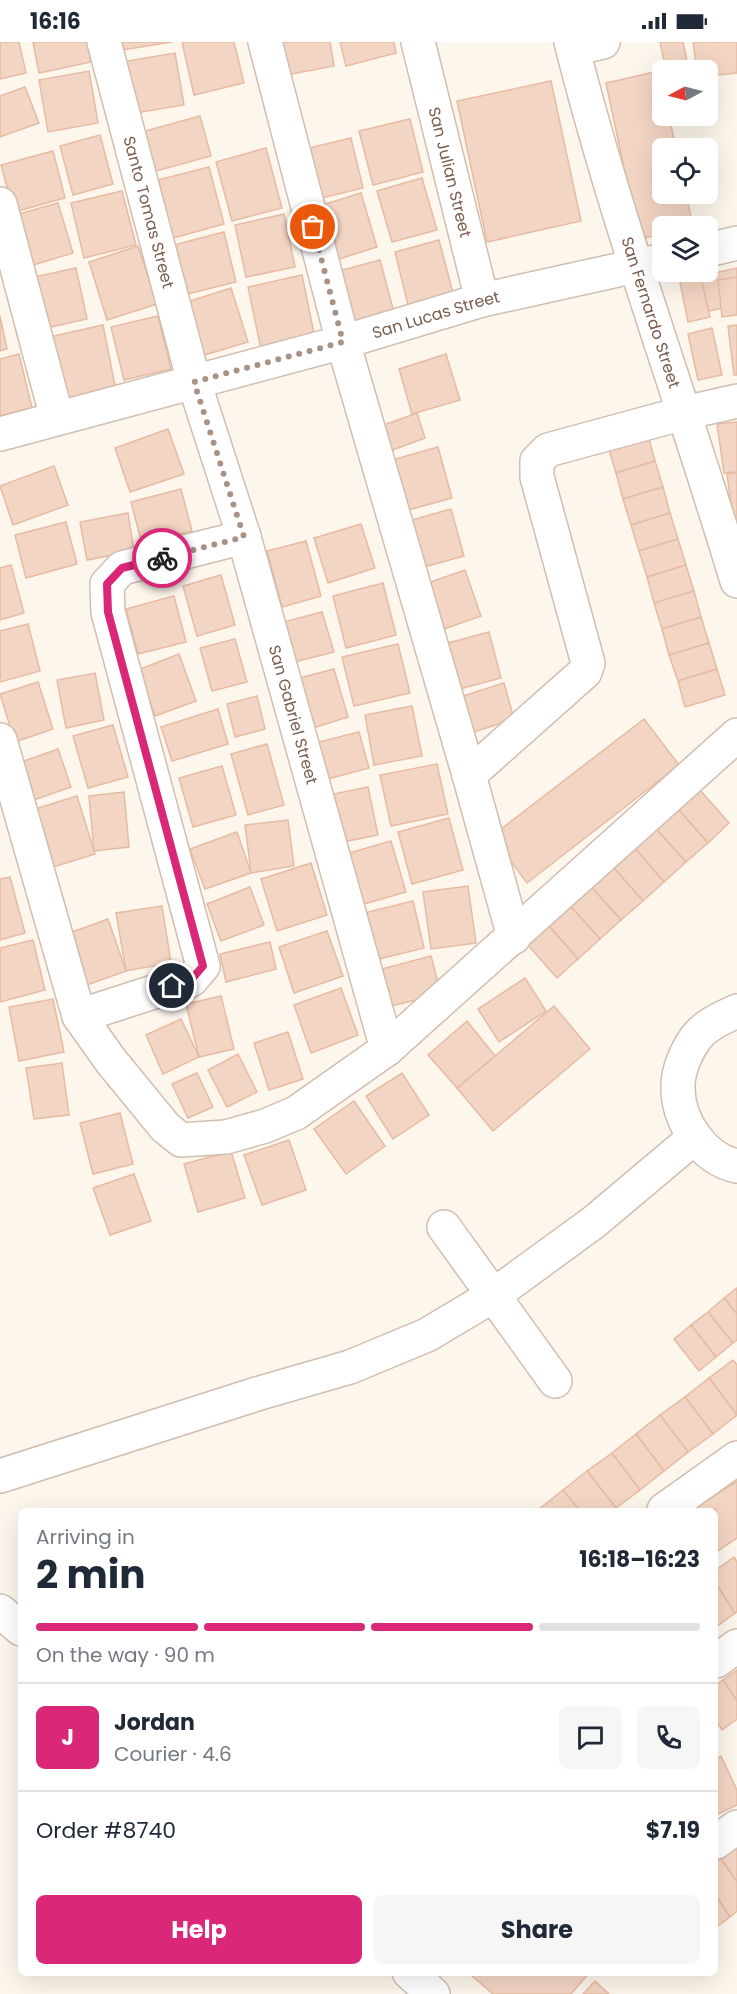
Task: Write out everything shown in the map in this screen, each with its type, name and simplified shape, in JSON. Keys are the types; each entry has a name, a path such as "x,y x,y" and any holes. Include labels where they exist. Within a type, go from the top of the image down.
{"street":[{"name":"Santo Tomas Street","path":"104,42 194,382"},
{"path":"265,42 343,342 514,937"},
{"name":"San Julian Street","path":"418,42 482,300"},
{"name":"San Fernardo Street","path":"583,44 649,263 684,413 736,571"},
{"path":"0,204 57,418"},
{"path":"718,248 737,243"},
{"name":"San Lucas Street","path":"0,434 343,342 482,300 649,263"},
{"name":"San Gabriel Street","path":"194,382 244,537 387,1049"},
{"path":"469,775 585,672 588,663 537,477 537,460 548,450 737,401"},
{"path":"79,1016 191,980 203,966 108,612 107,584 122,568 244,537"},
{"path":"0,740 79,1016 111,1061 165,1127 181,1140 226,1137 265,1126 296,1113 387,1049 737,735"},
{"path":"737,1011 714,1021 696,1038 683,1059 678,1086 682,1114 695,1137 712,1154 737,1166"},
{"path":"0,1476 350,1366 427,1335 494,1295 594,1222 695,1137"},
{"path":"444,1227 555,1381"},
{"path":"666,1508 737,1458"},
{"path":"0,1611 18,1626"},
{"path":"718,1660 737,1646"},
{"path":"718,1841 737,1827"},
{"path":"413,1976 433,1994"}],"building":[{"path":"0,42 19,42 26,73 0,79"},
{"path":"33,42 87,42 91,62 39,73"},
{"path":"121,42 172,42 123,50"},
{"path":"182,42 234,42 244,83 194,95"},
{"path":"280,42 330,42 334,66 287,75"},
{"path":"340,42 394,42 396,53 346,66"},
{"path":"660,42 683,42 687,60 664,60"},
{"path":"693,42 737,42 737,73 718,75 718,60 696,60"},
{"path":"175,53 184,105 136,113 127,61"},
{"path":"89,71 98,123 48,132 39,80"},
{"path":"652,73 652,126 671,126 674,138 652,138 652,204 688,204 691,216 652,216 652,236 639,239 606,83"},
{"path":"551,81 581,221 487,242 457,101"},
{"path":"25,87 39,123 0,137 0,96"},
{"path":"200,116 211,156 152,172 142,132"},
{"path":"410,119 423,172 373,185 359,131"},
{"path":"100,135 113,184 73,195 60,146"},
{"path":"351,138 363,188 317,199 305,149"},
{"path":"266,148 282,208 232,221 216,162"},
{"path":"53,151 65,198 14,212 1,165"},
{"path":"209,167 224,224 173,238 158,180"},
{"path":"422,178 437,230 392,242 377,191"},
{"path":"122,191 136,245 84,258 71,203"},
{"path":"361,193 377,247 336,260 319,206"},
{"path":"58,203 73,253 30,266 15,215"},
{"path":"284,214 295,267 246,277 235,225"},
{"path":"224,232 236,282 187,294 174,245"},
{"path":"439,240 453,293 408,305 395,252"},
{"path":"138,246 157,304 107,320 89,262"},
{"path":"380,260 395,316 350,328 335,272"},
{"path":"76,268 87,319 46,328 34,277"},
{"path":"737,268 737,305 694,314 688,282 718,282 718,272"},
{"path":"302,275 315,338 261,349 248,287"},
{"path":"737,277 737,315 722,317 718,280"},
{"path":"680,282 702,282 710,317 688,322"},
{"path":"231,288 248,342 201,356 184,303"},
{"path":"0,316 7,349 0,351"},
{"path":"158,316 171,369 124,380 111,327"},
{"path":"103,325 117,396 65,408 49,337"},
{"path":"737,325 737,375 734,375 728,326"},
{"path":"712,328 722,375 698,380 688,334"},
{"path":"19,354 32,408 0,416 0,359"},
{"path":"446,354 460,400 412,414 399,369"},
{"path":"417,413 425,438 390,451 381,426"},
{"path":"737,422 737,472 724,473 717,424"},
{"path":"168,429 184,474 130,492 115,448"},
{"path":"648,435 655,461 616,473 608,446"},
{"path":"438,447 452,498 405,511 392,460"},
{"path":"655,461 663,487 623,499 616,473"},
{"path":"54,466 68,505 13,525 0,486"},
{"path":"737,472 737,527 734,527 727,474"},
{"path":"663,487 670,513 631,525 623,499"},
{"path":"181,489 192,531 142,544 131,502"},
{"path":"451,509 464,556 424,567 412,520"},
{"path":"128,513 134,551 87,560 80,522"},
{"path":"670,513 678,539 639,551 631,525"},
{"path":"66,522 77,564 26,578 15,535"},
{"path":"361,524 375,568 328,583 314,538"},
{"path":"678,539 686,565 647,577 639,551"},
{"path":"306,541 321,596 282,607 267,551"},
{"path":"11,565 24,613 0,620 0,568"},
{"path":"686,565 694,591 654,603 647,577"},
{"path":"465,570 481,616 444,629 428,583"},
{"path":"221,575 235,625 197,636 183,586"},
{"path":"383,583 396,635 346,648 333,596"},
{"path":"694,591 701,617 662,629 654,603"},
{"path":"174,596 186,642 138,654 126,609"},
{"path":"322,612 334,652 294,662 284,622"},
{"path":"701,617 709,643 669,655 662,629"},
{"path":"28,624 40,671 0,682 0,631"},
{"path":"489,632 501,678 456,690 444,644"},
{"path":"235,639 247,682 212,691 200,648"},
{"path":"709,643 717,669 678,681 669,655"},
{"path":"398,644 410,693 354,706 342,657"},
{"path":"179,654 196,701 155,716 138,670"},
{"path":"334,669 348,717 310,729 296,679"},
{"path":"717,669 725,695 685,707 678,681"},
{"path":"95,673 104,720 66,728 57,680"},
{"path":"38,682 53,729 15,742 0,694"},
{"path":"504,683 514,719 471,733 460,697"},
{"path":"257,696 265,729 235,737 227,704"},
{"path":"412,706 422,756 374,765 365,715"},
{"path":"218,709 228,744 172,761 161,727"},
{"path":"644,719 679,765 527,883 492,836"},
{"path":"113,725 128,777 88,788 73,736"},
{"path":"359,732 369,768 320,781 311,744"},
{"path":"267,744 284,805 248,815 231,754"},
{"path":"58,749 71,787 34,800 21,762"},
{"path":"437,764 448,814 391,826 380,775"},
{"path":"222,766 236,815 193,827 179,778"},
{"path":"692,781 729,823 708,843 671,801"},
{"path":"368,787 378,835 333,844 324,796"},
{"path":"124,792 129,847 94,851 89,796"},
{"path":"77,796 95,854 53,867 35,809"},
{"path":"671,801 708,843 686,862 648,820"},
{"path":"449,818 463,870 412,884 398,832"},
{"path":"288,820 294,866 251,873 245,825"},
{"path":"648,820 686,862 664,882 627,839"},
{"path":"237,832 251,873 205,889 190,849"},
{"path":"627,839 664,882 643,901 606,859"},
{"path":"391,841 406,892 361,905 346,854"},
{"path":"606,859 643,901 621,920 584,879"},
{"path":"311,863 327,915 277,931 261,879"},
{"path":"10,877 25,933 0,940 0,879"},
{"path":"584,879 621,920 600,939 563,898"},
{"path":"468,886 476,943 431,949 423,892"},
{"path":"250,887 264,925 221,941 207,904"},
{"path":"563,898 600,939 578,959 541,917"},
{"path":"413,901 424,948 375,960 364,913"},
{"path":"162,906 171,963 126,971 116,913"},
{"path":"541,917 578,959 557,978 520,936"},
{"path":"108,919 126,971 84,986 67,934"},
{"path":"327,931 343,976 294,993 279,947"},
{"path":"33,940 45,990 0,1002 0,948"},
{"path":"270,942 276,969 226,982 220,954"},
{"path":"431,956 441,994 387,1007 378,970"},
{"path":"525,978 546,1011 499,1042 478,1009"},
{"path":"341,988 358,1035 311,1053 294,1005"},
{"path":"221,996 234,1049 199,1057 186,1004"},
{"path":"53,999 64,1052 19,1061 9,1007"},
{"path":"554,1006 590,1049 493,1131 457,1088"},
{"path":"181,1019 199,1057 163,1074 146,1035"},
{"path":"467,1021 495,1056 457,1088 428,1055"},
{"path":"288,1032 303,1079 269,1090 254,1043"},
{"path":"238,1054 257,1092 227,1107 208,1070"},
{"path":"62,1063 69,1115 34,1119 26,1068"},
{"path":"197,1073 213,1107 188,1118 172,1084"},
{"path":"402,1073 429,1115 393,1139 366,1096"},
{"path":"354,1101 385,1146 346,1174 314,1129"},
{"path":"120,1113 133,1164 93,1174 80,1123"},
{"path":"289,1140 306,1190 262,1205 244,1155"},
{"path":"231,1151 245,1198 198,1212 184,1164"},
{"path":"134,1174 151,1221 110,1235 93,1188"},
{"path":"737,1288 737,1314 724,1298"},
{"path":"724,1298 737,1314 737,1340 733,1343 708,1312"},
{"path":"708,1312 733,1343 716,1357 691,1325"},
{"path":"691,1325 716,1357 699,1371 674,1339"},
{"path":"733,1360 737,1365 737,1415 709,1378"},
{"path":"709,1378 737,1415 713,1434 685,1397"},
{"path":"685,1397 713,1434 688,1452 660,1415"},
{"path":"660,1415 688,1452 664,1471 636,1434"},
{"path":"636,1434 664,1471 640,1490 612,1453"},
{"path":"612,1453 640,1490 616,1508 587,1471"},
{"path":"587,1471 616,1508 577,1508 563,1490"},
{"path":"737,1481 737,1538 718,1551 718,1508 695,1508"},
{"path":"563,1490 577,1508 540,1508"},
{"path":"734,1557 737,1562 737,1612 735,1613 718,1587 718,1569"},
{"path":"718,1587 735,1613 718,1626"},
{"path":"737,1670 737,1701 723,1680"},
{"path":"723,1680 737,1701 737,1719 722,1730 718,1723 718,1684"},
{"path":"721,1756 737,1790 737,1805 718,1814 718,1758"},
{"path":"737,1847 737,1882 721,1859"},
{"path":"721,1859 737,1882 737,1911 730,1917 718,1899 718,1861"},
{"path":"718,1899 730,1917 718,1926"},
{"path":"472,1976 587,1976 571,1994 493,1994"},
{"path":"595,1981 609,1994 583,1994"}],"way so far":[{"path":"162,558 244,537 194,382 343,342 313,227"}],"route":[{"path":"162,558 122,568 107,584 108,612 203,966 191,980 172,986"}]}
